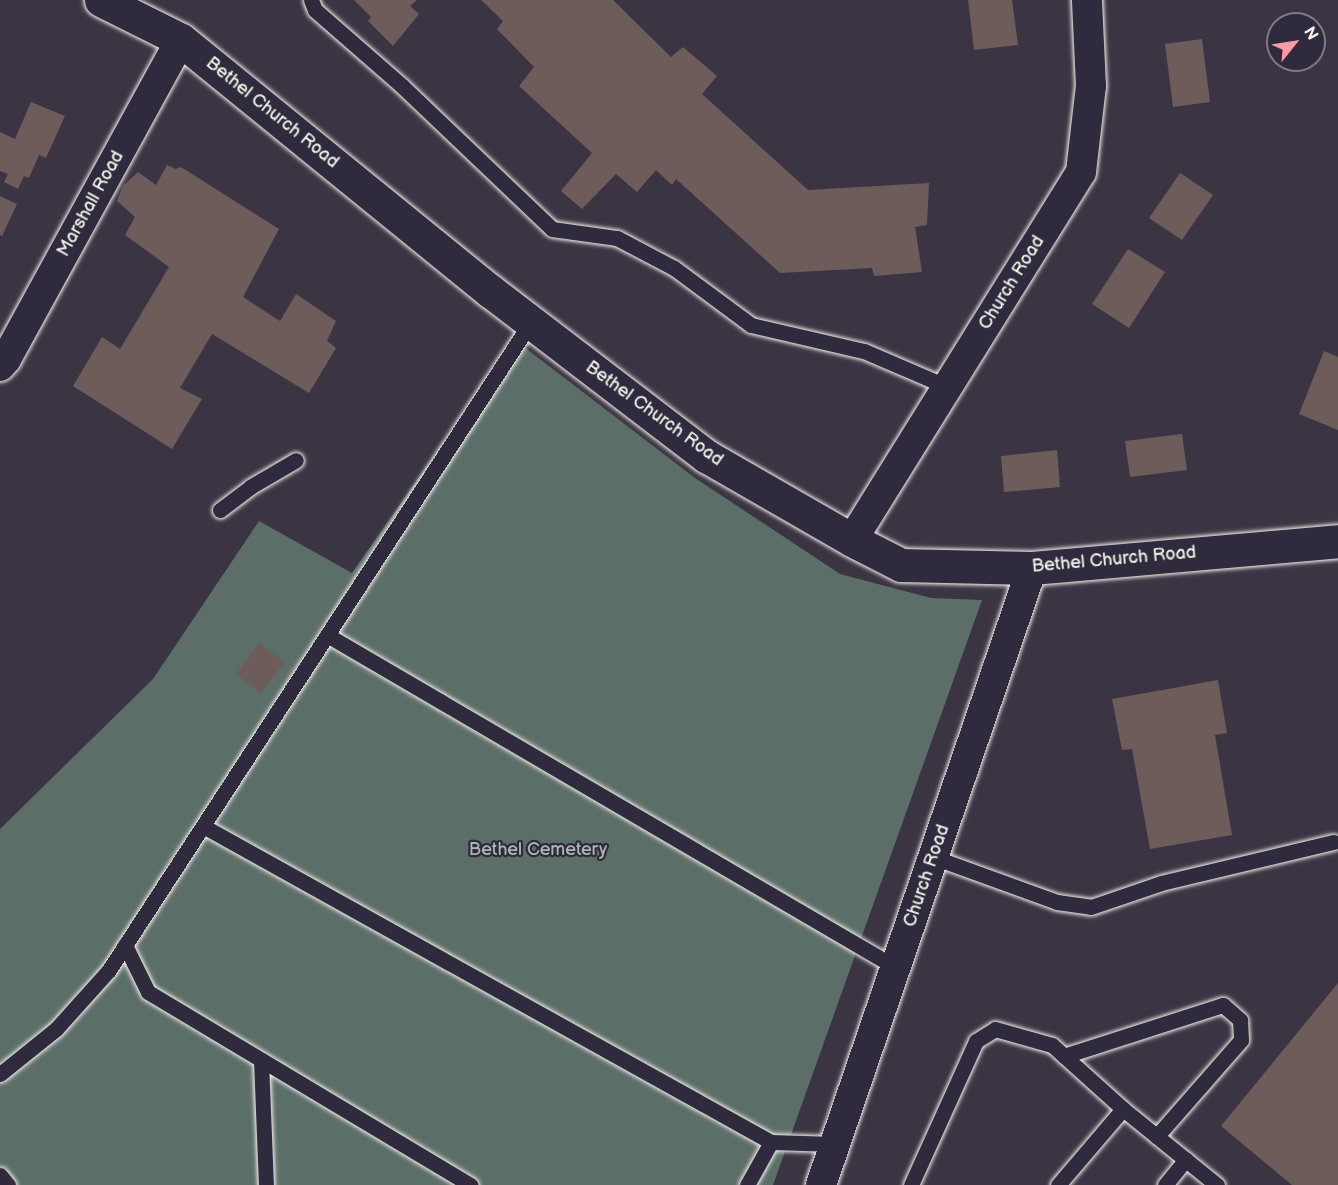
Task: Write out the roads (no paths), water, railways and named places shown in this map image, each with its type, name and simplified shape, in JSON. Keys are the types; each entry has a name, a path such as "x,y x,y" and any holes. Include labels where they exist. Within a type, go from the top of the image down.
{"street":[{"name":"Bethel Church Road","path":"101,0 181,40 531,322 706,456 852,540 901,564 1032,567 1338,541"},
{"name":"Church Road","path":"852,540 1081,172 1091,86 1087,0"},
{"name":"Marshall Road","path":"0,366 6,359 181,40"},
{"name":"Church Road","path":"821,1185 1032,567"}],"lane":[{"path":"311,0 315,10 402,86 552,229 617,238 674,268 751,325 864,351 948,387"},
{"path":"0,1074 56,1029 109,970 531,322"},
{"path":"220,510 250,487 296,460"},
{"path":"327,635 896,967"},
{"path":"203,826 771,1142 835,1144"},
{"path":"933,857 1056,902 1091,907 1161,883 1333,842"},
{"path":"125,945 148,992 471,1185"},
{"path":"1064,1056 1223,1005 1239,1020 1241,1040 1157,1136"},
{"path":"911,1185 976,1041 995,1029 1052,1046 1123,1109 1217,1185"},
{"path":"261,1061 266,1185"},
{"path":"1058,1185 1123,1109"},
{"path":"747,1185 771,1142"},
{"path":"1165,1185 1186,1160"},
{"path":"0,1175 8,1185"}],"park label":[{"name":"Bethel Cemetery","path":"538,850"}]}
